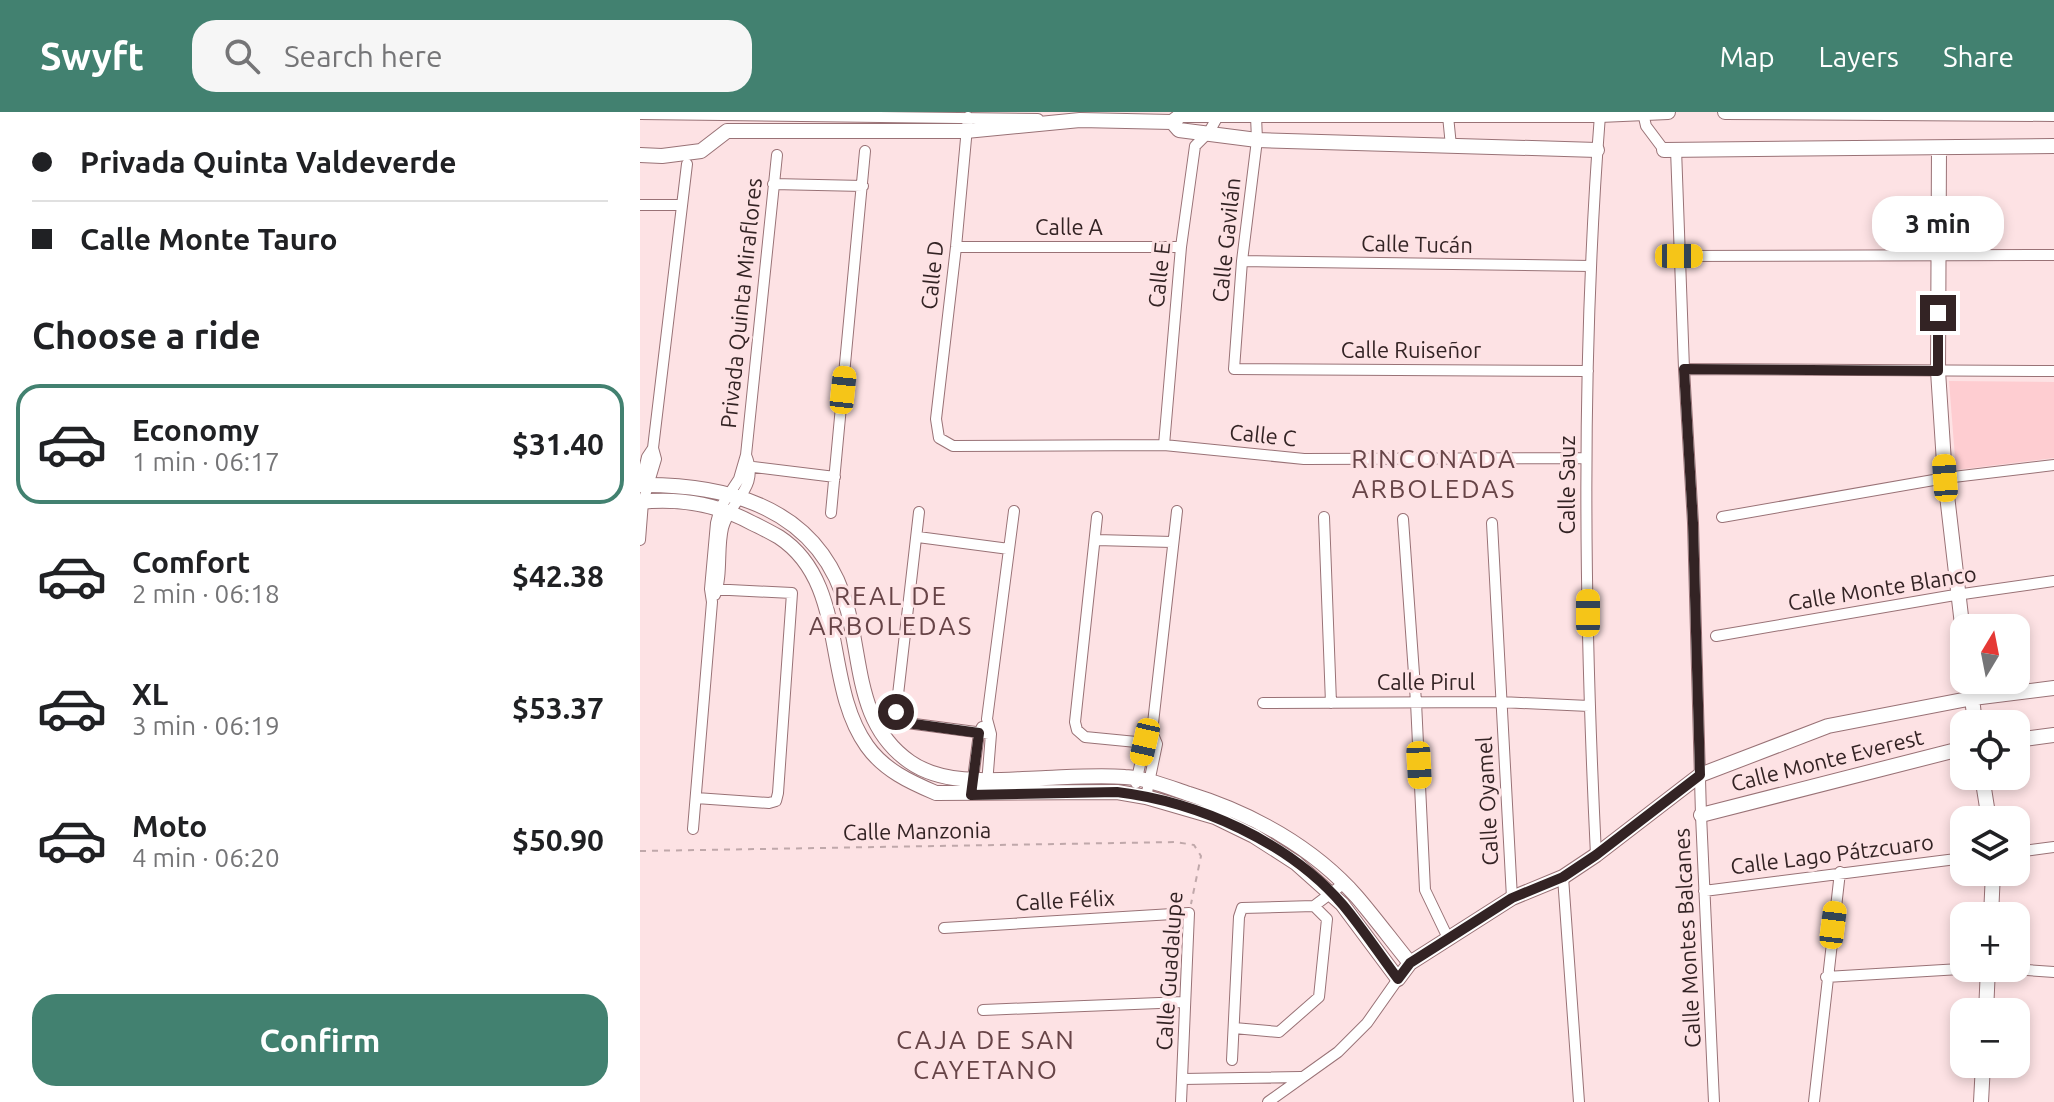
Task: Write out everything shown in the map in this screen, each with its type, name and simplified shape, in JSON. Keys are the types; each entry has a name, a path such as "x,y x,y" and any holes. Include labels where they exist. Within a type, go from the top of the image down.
{"main road":[{"path":"640,155 662,156 701,151 727,131 895,123 1172,122 1181,115 1448,116 1668,112"},
{"path":"1725,112 2054,114"},
{"path":"1172,122 1179,130 1257,140 1597,150"},
{"path":"1670,150 2054,146"},
{"path":"1939,148 1938,371 1945,478 1960,614"},
{"path":"642,485 676,484 709,488 736,496 789,521 814,544 835,573 848,611 861,685 873,717 889,747 913,765 943,776 980,779 1143,780 1222,804 1263,824 1309,853 1355,894 1410,963"},
{"path":"642,502 661,500 725,509 780,538 809,569 820,589 848,711 866,745 885,766 907,780 936,793 1117,792 1215,817 1254,836 1296,863 1337,899 1398,979"},
{"name":"Calle Monte Everest","path":"1398,979 1410,963 1448,938 1512,898 1563,877 1596,855 1700,775 1828,726 1973,698 2054,688"},
{"path":"1972,694 1974,710"},
{"path":"2030,738 2054,735"},
{"name":"Calle Monte Everest","path":"1701,815 1950,752"},
{"path":"1981,1102 1982,1078"}],"street":[{"path":"1643,113 1646,126 1670,150"},
{"path":"640,114 895,123"},
{"path":"713,115 727,131"},
{"name":"Calle Sauz","path":"1596,855 1589,706 1586,458 1591,266 1600,115"},
{"name":"Calle E","path":"1164,445 1181,247 1195,146 1209,132 1218,116"},
{"name":"Calle Gavilán","path":"1234,369 1242,261 1257,140 1256,116"},
{"path":"1448,116 1451,146"},
{"name":"Calle D","path":"939,438 936,419 967,124"},
{"name":"Calle Montes Balcanes","path":"1670,150 1679,256 1693,523 1701,815 1714,1102"},
{"path":"831,513 865,151"},
{"name":"Privada Quinta Miraflores","path":"746,466 777,155"},
{"path":"640,540 642,485 649,455 687,164"},
{"path":"773,184 863,186"},
{"path":"640,205 682,205"},
{"name":"Calle A","path":"956,247 1181,247"},
{"path":"1679,256 2054,255"},
{"name":"Calle Tucán","path":"1242,261 1591,266"},
{"name":"Calle Ruiseñor","path":"1234,369 1588,371"},
{"path":"1684,369 2054,371"},
{"name":"Calle C","path":"939,438 953,446 1164,445 1304,459 1586,458"},
{"path":"1722,517 1945,478 2054,465"},
{"path":"693,829 716,523 736,496 746,466 835,477"},
{"path":"978,794 991,734 987,719 1014,511"},
{"path":"1139,796 1157,744 1152,732 1177,511"},
{"path":"919,512 896,712 900,720 907,723 991,734"},
{"path":"1097,517 1075,722 1077,730 1085,737 1157,744"},
{"path":"1324,517 1331,703"},
{"path":"1403,519 1425,890 1448,938"},
{"name":"Calle Oyamel","path":"1492,523 1512,898"},
{"path":"918,537 1009,549"},
{"path":"1096,540 1172,542"},
{"name":"Calle Monte Blanco","path":"1716,636 2054,581"},
{"path":"696,798 769,803 776,801 778,793 792,593 713,589"},
{"name":"Calle Pirul","path":"1263,703 1501,702 1589,706"},
{"path":"980,779 979,733 987,719"},
{"path":"1143,780 1145,742 1152,732"},
{"path":"2030,850 2054,847"},
{"name":"Calle Lago Pátzcuaro","path":"1704,891 1950,860"},
{"path":"1814,1102 1840,872"},
{"path":"1563,877 1579,1102"},
{"path":"1234,1028 1279,1032 1319,997 1327,919 1343,884"},
{"path":"1232,1060 1239,917 1242,908 1314,906 1355,894"},
{"path":"1314,906 1327,919"},
{"name":"Calle Félix","path":"944,928 1189,913"},
{"name":"Calle Guadalupe","path":"1181,1102 1189,913"},
{"path":"1826,977 1950,970"},
{"path":"2030,970 2054,972"},
{"name":"Calle Monte Everest","path":"1268,1102 1338,1052 1367,1023 1398,979"},
{"path":"983,1010 1184,1002"},
{"path":"1183,1079 1301,1077"}],"path":[{"name":"Calle Manzonia","path":"640,851 1176,842 1194,845"},
{"name":"Calle Guadalupe","path":"1189,913 1201,856 1194,845"}],"shaded area":[{"path":"1949,381 2054,382 2054,458 1956,470"}],"district":[{"name":"RINCONADA ARBOLEDAS","path":"1434,474"},
{"name":"REAL DE ARBOLEDAS","path":"891,611"},
{"name":"CAJA DE SAN CAYETANO","path":"986,1055"}],"route":[{"path":"896,712 900,720 907,723 979,733 971,795 1133,794 1215,817 1254,836 1296,863 1342,904 1398,979 1410,963 1512,898 1563,877 1596,855 1700,775 1693,523 1684,369 1938,371 1938,313"}]}
